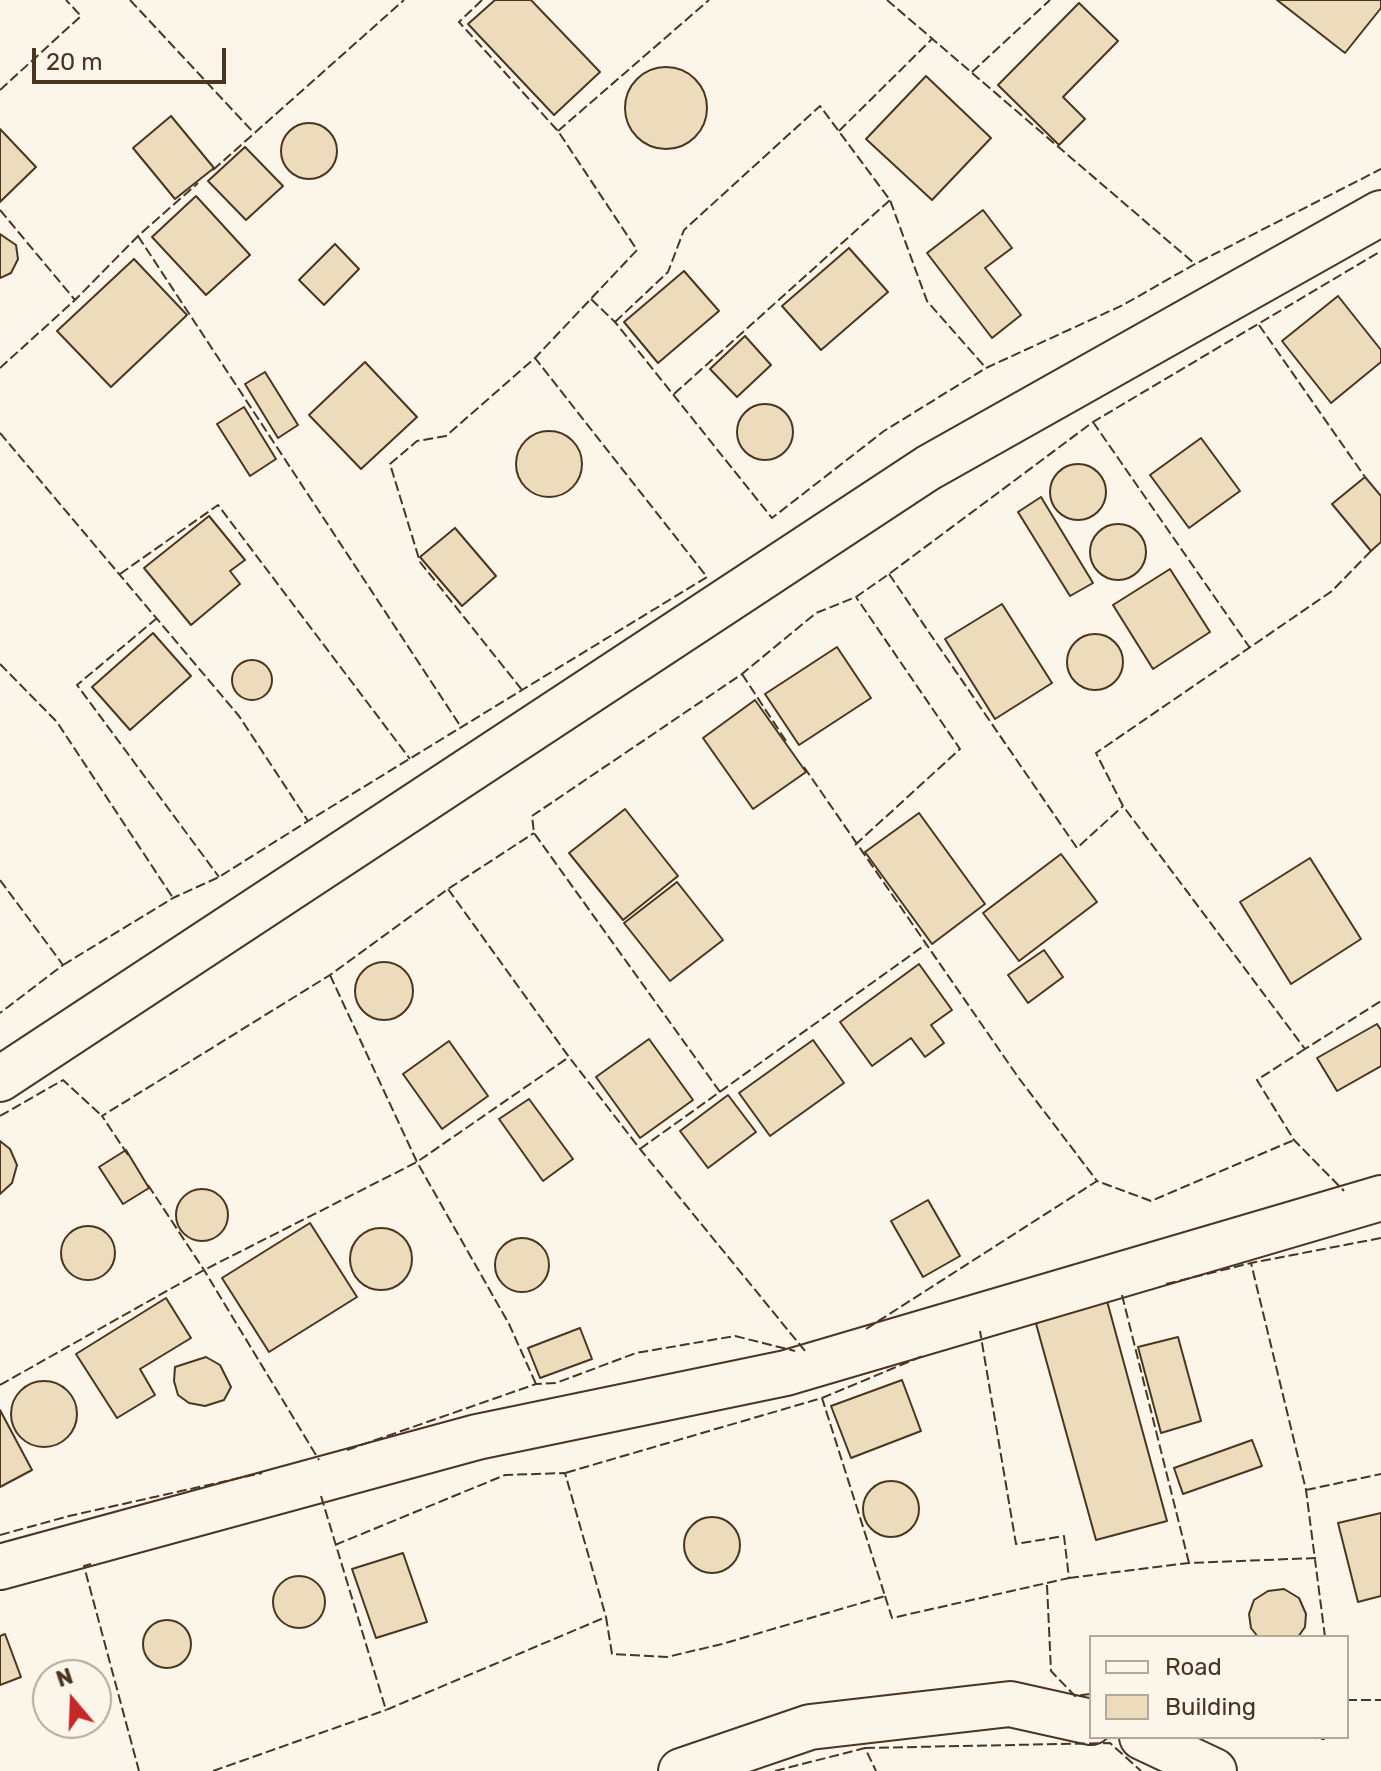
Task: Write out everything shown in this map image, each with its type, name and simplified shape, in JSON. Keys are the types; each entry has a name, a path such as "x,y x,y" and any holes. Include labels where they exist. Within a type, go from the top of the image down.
{"street":[{"path":"0,1079 928,468 1381,213"},
{"path":"0,1567 477,1437 786,1373 1381,1198"},
{"path":"681,1771 810,1727 1010,1704 1089,1722"},
{"path":"1146,1739 1214,1771"}],"building":[{"path":"495,0 531,0 600,72 554,115 468,24"},
{"path":"1277,0 1381,0 1381,8 1345,53"},
{"path":"1079,3 1118,41 1063,97 1085,119 1059,145 998,85"},
{"path":"658,67 674,67 689,74 700,85 707,108 704,124 695,137 674,149 658,149 643,142 632,131 625,116 625,100 632,85 643,74"},
{"path":"926,76 991,138 932,200 866,139"},
{"path":"171,116 214,168 175,199 133,148"},
{"path":"309,123 329,131 337,151 329,171 309,179 289,171 281,151 289,131"},
{"path":"0,129 36,167 0,202"},
{"path":"245,147 283,186 246,220 208,181"},
{"path":"196,196 250,255 206,295 152,237"},
{"path":"983,210 1012,248 985,268 1021,315 992,338 927,253"},
{"path":"0,234 16,245 18,259 11,273 0,278"},
{"path":"335,244 359,269 324,305 299,280"},
{"path":"849,248 888,292 821,350 782,306"},
{"path":"134,259 187,315 111,387 57,331"},
{"path":"684,271 719,311 658,363 624,322"},
{"path":"1338,296 1381,350 1381,362 1331,403 1282,341"},
{"path":"745,336 771,365 737,397 710,369"},
{"path":"365,362 417,417 361,469 309,415"},
{"path":"265,372 298,425 278,438 245,384"},
{"path":"765,404 785,412 793,432 785,452 765,460 745,452 737,432 745,412"},
{"path":"244,407 276,459 250,476 217,424"},
{"path":"549,431 572,441 582,464 572,487 549,497 526,487 516,464 526,441"},
{"path":"1201,438 1240,491 1189,528 1150,475"},
{"path":"1078,464 1098,472 1106,492 1098,512 1078,520 1058,512 1050,492 1058,472"},
{"path":"1365,477 1381,496 1381,542 1371,551 1332,504"},
{"path":"1041,497 1093,583 1070,596 1018,512"},
{"path":"209,516 245,560 230,571 240,584 191,625 144,568"},
{"path":"1118,524 1138,532 1146,552 1138,572 1118,580 1098,572 1090,552 1098,532"},
{"path":"455,528 496,576 462,606 420,557"},
{"path":"1170,569 1210,632 1153,669 1113,605"},
{"path":"1002,604 1052,683 995,719 945,639"},
{"path":"153,633 191,676 130,730 92,687"},
{"path":"1095,634 1115,642 1123,662 1115,682 1095,690 1075,682 1067,662 1075,642"},
{"path":"837,647 871,698 799,745 765,694"},
{"path":"252,660 266,666 272,680 266,694 252,700 238,694 232,680 238,666"},
{"path":"755,700 806,772 753,809 703,738"},
{"path":"625,809 678,876 623,920 569,853"},
{"path":"919,813 985,904 932,944 865,852"},
{"path":"1061,854 1097,902 1019,961 983,913"},
{"path":"1310,858 1361,939 1291,984 1240,902"},
{"path":"677,882 723,940 670,981 624,923"},
{"path":"1044,950 1063,977 1028,1003 1008,975"},
{"path":"384,962 405,970 413,991 405,1012 384,1020 363,1012 355,991 363,970"},
{"path":"919,964 952,1010 931,1025 944,1043 925,1057 911,1038 872,1066 840,1022"},
{"path":"1377,1024 1381,1030 1381,1066 1337,1091 1317,1058"},
{"path":"649,1039 693,1100 640,1138 596,1077"},
{"path":"813,1040 844,1083 770,1136 739,1093"},
{"path":"449,1041 488,1096 442,1129 403,1074"},
{"path":"728,1095 756,1132 708,1168 680,1131"},
{"path":"529,1099 573,1159 543,1181 499,1119"},
{"path":"0,1141 10,1149 17,1165 12,1183 0,1194"},
{"path":"126,1150 149,1188 123,1204 99,1167"},
{"path":"202,1189 220,1197 228,1215 220,1233 202,1241 184,1233 176,1215 184,1197"},
{"path":"928,1200 960,1256 923,1277 891,1221"},
{"path":"310,1223 357,1297 269,1352 222,1278"},
{"path":"88,1226 107,1234 115,1253 107,1272 88,1280 69,1272 61,1253 69,1234"},
{"path":"375,1228 387,1228 403,1237 410,1247 410,1271 403,1281 387,1290 375,1290 355,1276 350,1265 350,1253 364,1233"},
{"path":"522,1238 541,1246 549,1265 541,1284 522,1292 503,1284 495,1265 503,1246"},
{"path":"166,1298 191,1338 140,1369 155,1395 117,1418 76,1354"},
{"path":"1107,1301 1167,1521 1096,1540 1035,1320"},
{"path":"580,1328 592,1359 540,1378 528,1348"},
{"path":"1178,1337 1201,1421 1161,1433 1138,1347"},
{"path":"206,1357 220,1365 231,1387 224,1400 205,1406 189,1403 178,1395 174,1381 175,1367"},
{"path":"902,1380 921,1431 851,1458 831,1406"},
{"path":"44,1381 57,1384 67,1391 74,1401 77,1414 74,1427 67,1437 57,1444 44,1447 31,1444 21,1437 14,1427 11,1414 14,1401 21,1391 31,1384"},
{"path":"0,1410 32,1470 0,1487"},
{"path":"1252,1440 1262,1466 1183,1494 1174,1468"},
{"path":"891,1481 911,1489 919,1509 911,1529 891,1537 871,1529 863,1509 871,1489"},
{"path":"1381,1513 1381,1596 1358,1602 1338,1523"},
{"path":"712,1517 732,1525 740,1545 732,1565 712,1573 692,1565 684,1545 692,1525"},
{"path":"403,1553 427,1622 376,1638 352,1569"},
{"path":"299,1576 317,1584 325,1602 317,1620 299,1628 281,1620 273,1602 281,1584"},
{"path":"1284,1589 1299,1598 1306,1614 1305,1627 1299,1635 1256,1635 1251,1628 1249,1614 1254,1600 1268,1591"},
{"path":"167,1620 184,1627 191,1644 184,1661 167,1668 150,1661 143,1644 150,1627"},
{"path":"5,1634 21,1677 0,1685 0,1636"}],"fence":[{"path":"0,90 81,16 66,0"},
{"path":"130,0 254,133"},
{"path":"213,170 404,0"},
{"path":"482,0 459,22 558,131 637,250 535,358"},
{"path":"558,131 709,0"},
{"path":"887,0 1195,264"},
{"path":"972,72 1050,0"},
{"path":"839,131 933,38"},
{"path":"615,322 668,272 684,230 820,106 890,200 927,301 986,368"},
{"path":"591,299 615,322 772,518 884,431 986,368 1123,305 1195,264 1381,169"},
{"path":"0,368 198,183"},
{"path":"674,394 890,200"},
{"path":"0,210 75,300"},
{"path":"138,236 461,727"},
{"path":"720,1092 534,833 532,816 742,674 816,613 856,597 889,574 1093,422 1381,251"},
{"path":"1259,325 1365,477"},
{"path":"63,965 173,898 219,877 707,577 535,358 446,436 417,441 390,464 420,562 522,690"},
{"path":"1093,422 1250,648"},
{"path":"0,433 239,716 308,821"},
{"path":"120,574 218,505 410,759"},
{"path":"1371,551 1332,591 1096,753 1123,806 1305,1049 1381,1001"},
{"path":"889,574 1077,848 1123,806"},
{"path":"855,845 960,749 856,597"},
{"path":"157,618 77,685 219,877"},
{"path":"0,664 57,722 173,898"},
{"path":"742,674 786,741"},
{"path":"804,767 1018,1077 1097,1181"},
{"path":"128,1155 102,1116 330,975 448,889 534,833"},
{"path":"0,880 63,965 0,1013"},
{"path":"448,889 569,1057 640,1149 805,1351"},
{"path":"640,1149 925,945"},
{"path":"330,975 417,1162 509,1324 536,1384"},
{"path":"1305,1049 1257,1080 1294,1140 1344,1191"},
{"path":"0,1385 204,1270 417,1162 569,1057"},
{"path":"0,1116 63,1080 102,1116"},
{"path":"866,1329 1097,1181 1151,1201 1294,1140"},
{"path":"148,1185 204,1270 319,1460"},
{"path":"1325,1635 1306,1490 1251,1263 1381,1238"},
{"path":"1166,1284 1251,1263"},
{"path":"1122,1295 1189,1563"},
{"path":"885,1596 892,1618 1069,1578 1064,1536 1016,1544 980,1331"},
{"path":"347,1450 536,1384 556,1383 636,1353 735,1336 795,1351"},
{"path":"822,1398 925,1355"},
{"path":"321,1496 386,1710 606,1617 612,1654 667,1657 885,1596 822,1398 565,1473"},
{"path":"0,1535 69,1516 262,1473"},
{"path":"335,1545 505,1475 565,1473 606,1617"},
{"path":"1306,1490 1381,1474"},
{"path":"1069,1578 1189,1563 1316,1558"},
{"path":"91,1564 84,1566 139,1771"},
{"path":"1047,1585 1051,1671 1075,1696 1089,1694"},
{"path":"1349,1700 1381,1700"},
{"path":"213,1771 386,1710"},
{"path":"865,1748 1110,1743 1141,1771"},
{"path":"775,1771 865,1748 876,1771"}]}
